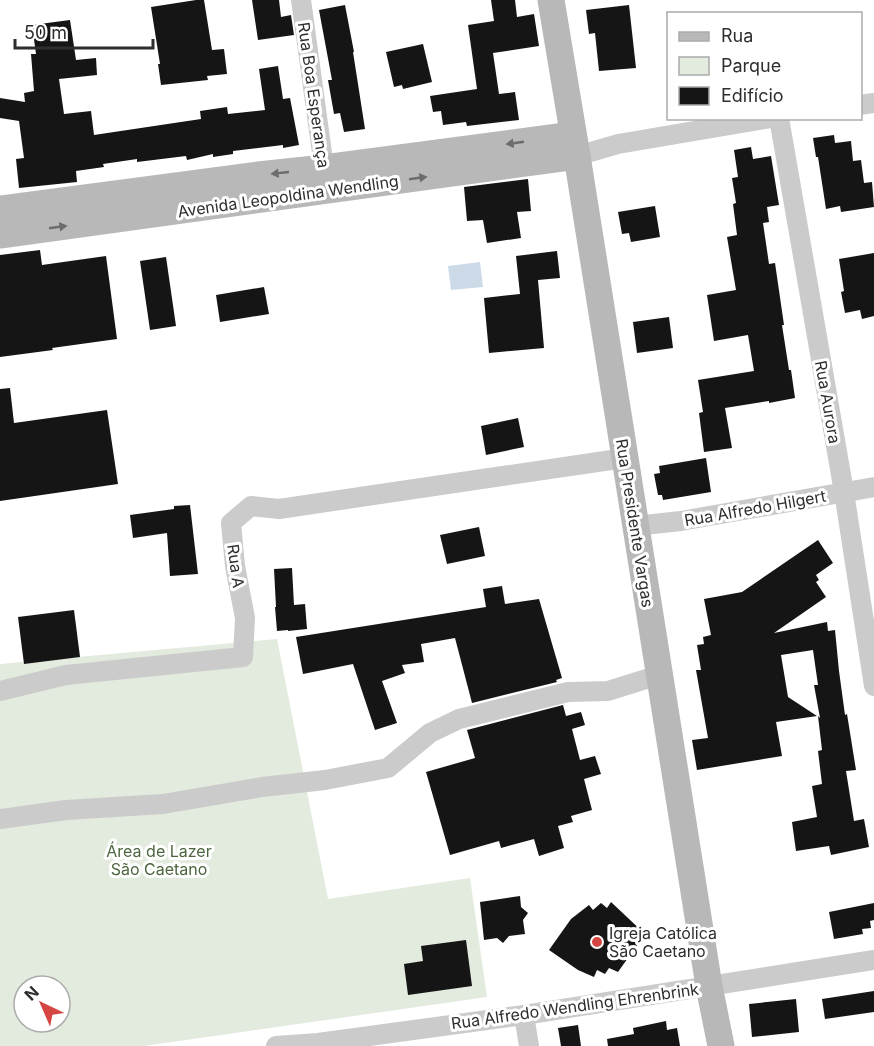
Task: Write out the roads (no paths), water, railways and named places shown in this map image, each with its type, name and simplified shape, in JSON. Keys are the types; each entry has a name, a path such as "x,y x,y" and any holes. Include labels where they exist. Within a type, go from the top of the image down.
{"main road":[{"name":"Rua Presidente Vargas","path":"551,0 709,986 721,1046"},
{"name":"Avenida Leopoldina Wendling","path":"0,235 325,179 575,146"},
{"name":"Avenida Leopoldina Wendling","path":"0,209 258,175 325,179"}],"street":[{"name":"Rua Boa Esperança","path":"301,0 325,179"},
{"path":"575,146 618,144 759,120"},
{"name":"Rua Aurora","path":"779,120 844,492 874,686"},
{"name":"Rua A","path":"0,691 66,675 243,657 245,618 235,566 231,523 251,506 279,509 625,458"},
{"name":"Rua Alfredo Hilgert","path":"635,526 681,521 874,487"},
{"path":"0,819 66,810 163,804 262,787 326,780 388,768 430,733 459,719 568,692 608,691 659,675"},
{"name":"Rua Alfredo Wendling Ehrenbrink","path":"276,1046 318,1045 874,960"},
{"path":"524,1015 529,1046"}],"water":[{"path":"480,262 483,287 451,290 448,266"}],"place":[{"name":"Igreja Católica São Caetano","path":"597,942"}],"park label":[{"name":"Área de Lazer São Caetano","path":"159,860"}]}
